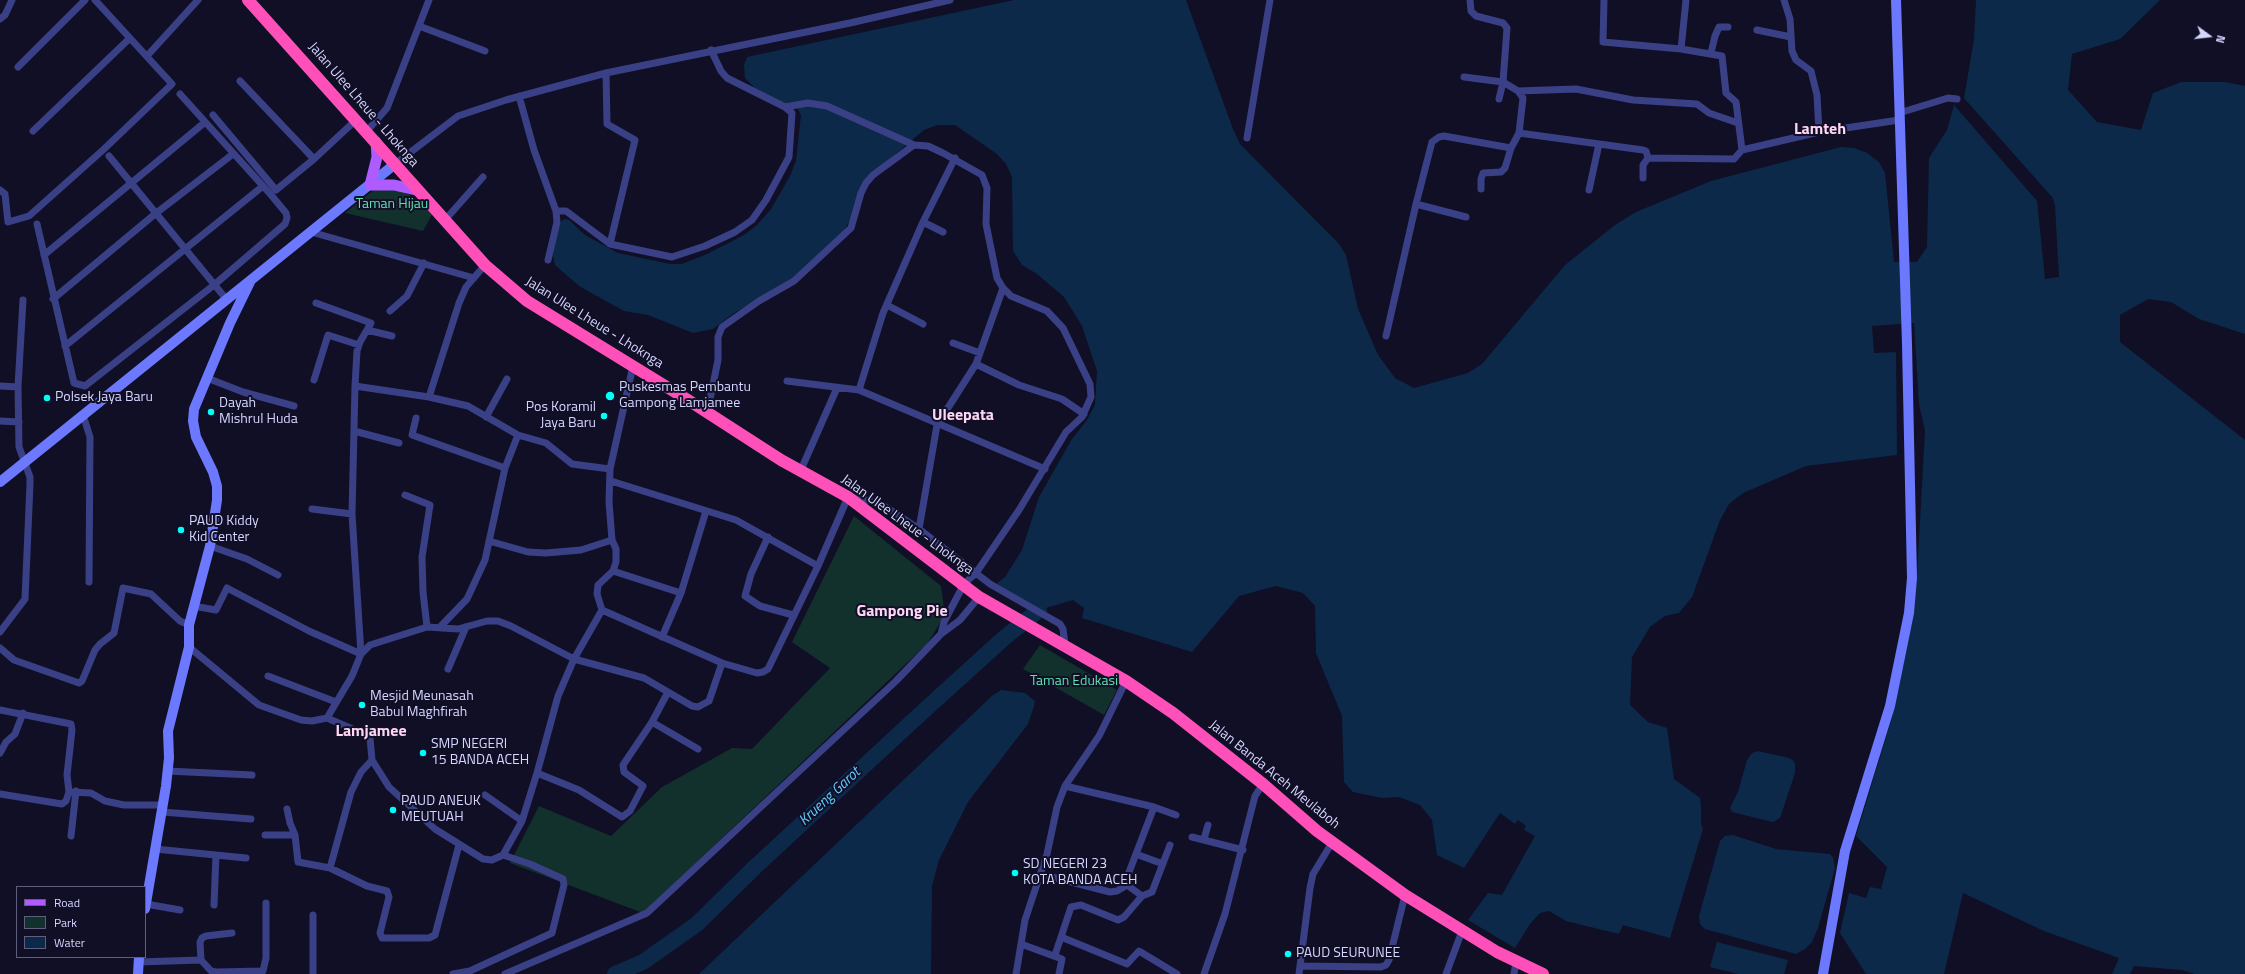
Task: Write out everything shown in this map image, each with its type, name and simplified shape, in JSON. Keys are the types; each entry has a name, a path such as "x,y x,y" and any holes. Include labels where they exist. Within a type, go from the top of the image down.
{"highway":[{"name":"Jalan Ulee Lheue - Lhoknga","path":"248,0 357,119 416,190 485,265 527,301 800,472 848,497 982,598"},
{"name":"Jalan Banda Aceh Meulaboh","path":"982,598 1126,681 1173,713 1263,784 1317,831 1405,896 1462,931 1515,968 1543,974"}],"main road":[{"path":"376,142 377,157 370,185 394,185 416,190"}],"street":[{"path":"18,67 85,0"},
{"path":"0,190 5,194 4,222 29,216 103,150 172,84 129,39 95,0"},
{"path":"146,56 198,0"},
{"path":"367,131 387,108 429,0"},
{"path":"0,482 395,164 458,116 519,96 606,72 850,23 950,0"},
{"path":"1247,138 1270,0"},
{"path":"1470,0 1471,11 1476,16 1503,23 1507,28 1503,82 1499,99"},
{"path":"1604,0 1603,42 1681,49 1721,55 1724,59 1726,93 1736,102 1742,150"},
{"path":"1681,49 1686,0"},
{"path":"1784,0 1790,19 1792,51 1796,60 1811,71 1817,95 1819,132"},
{"path":"1822,974 1845,851 1890,706 1909,613 1912,578 1907,344 1896,0"},
{"path":"0,19 5,15 10,1"},
{"path":"419,26 485,51"},
{"path":"1711,54 1714,36 1719,27 1728,27"},
{"path":"1757,30 1791,37"},
{"path":"33,132 129,39"},
{"path":"556,211 566,211 610,244 672,256 711,244 735,232 752,220 766,200 789,157 792,116 786,107 726,78 711,50"},
{"path":"606,72 607,124 635,140 610,244"},
{"path":"1464,77 1503,82 1518,91 1523,98 1519,133 1511,148 1506,164 1501,172 1483,173 1481,179 1481,189"},
{"path":"240,81 314,159"},
{"path":"1518,91 1576,89 1633,100 1698,104 1708,113 1738,123"},
{"path":"37,224 74,383 85,386 214,285 285,224 286,213 204,123 180,94"},
{"path":"519,96 544,180 556,211 557,222 548,260"},
{"path":"1648,158 1729,160 1737,157 1742,150 1819,132 1899,117 1948,98 1957,99"},
{"path":"786,107 808,103 827,106 913,144 928,146 955,158 983,176 986,188 986,224 998,278 1011,296 1047,311 1063,328 1090,384 1091,396 1084,414 1066,432 1045,469 976,573 964,584 944,622 941,634"},
{"path":"212,115 276,190 314,159 357,119"},
{"path":"44,255 204,123"},
{"path":"1519,133 1643,150 1646,151 1648,158"},
{"path":"1386,336 1416,204 1432,142 1435,138 1444,136 1511,148"},
{"path":"707,414 718,360 718,337 722,327 759,301 794,281 842,238 851,228 866,183 873,175 913,144"},
{"path":"1589,190 1599,144"},
{"path":"54,299 155,214 233,154"},
{"path":"109,156 133,183 155,214 227,300"},
{"path":"859,390 887,305 923,222 955,158"},
{"path":"1643,178 1642,165 1648,158"},
{"path":"445,220 483,177"},
{"path":"66,346 263,186"},
{"path":"1416,204 1466,216"},
{"path":"923,222 943,232"},
{"path":"311,232 474,278"},
{"path":"390,311 407,296 424,264"},
{"path":"429,397 459,304 466,287 485,265"},
{"path":"146,900 163,809 170,720 189,647 189,625 210,546 217,500 213,472 196,437 192,421 199,395 206,378 251,280"},
{"path":"919,529 937,425 976,364 1004,288"},
{"path":"0,632 25,599 30,484 19,447 18,387 23,300"},
{"path":"316,303 371,323 359,345 355,386 352,514 361,654"},
{"path":"887,305 923,324"},
{"path":"367,330 392,336"},
{"path":"314,380 328,335 359,345"},
{"path":"953,343 980,353"},
{"path":"976,364 1019,385 1062,399 1084,414"},
{"path":"189,647 259,704 302,720 312,721 327,718 370,738 372,760 389,788 435,830 483,859 492,860 503,855 522,821 558,696 574,659 602,610 597,590 601,581 613,571 617,555 612,540 609,502 611,481 610,469 633,366"},
{"path":"206,378 243,392 294,406"},
{"path":"486,416 506,379"},
{"path":"787,381 859,390 937,425 1045,469"},
{"path":"0,386 18,387"},
{"path":"355,386 429,397 468,406 518,435 546,443 572,464 610,469"},
{"path":"800,472 837,388"},
{"path":"83,416 90,437 89,582"},
{"path":"416,418 412,435 505,468"},
{"path":"0,421 19,422"},
{"path":"354,432 399,442"},
{"path":"441,626 467,599 485,560 505,468 518,435"},
{"path":"611,481 736,520 818,566"},
{"path":"404,495 430,505 422,557 423,592 427,627"},
{"path":"602,610 722,662 757,673 763,672 768,669 818,566 848,497 872,501 919,529 990,584 1050,619 1063,629 1065,645"},
{"path":"312,509 352,514"},
{"path":"662,637 681,593 706,511"},
{"path":"768,537 751,574 746,596 760,606 793,615"},
{"path":"489,541 528,552 546,553 581,550 612,540"},
{"path":"210,546 247,559 278,575"},
{"path":"613,571 681,593"},
{"path":"0,648 14,660 79,683 82,681 100,644 114,633 123,588 151,594 180,621 189,625"},
{"path":"193,606 216,610 227,588 309,631 361,654"},
{"path":"505,974 647,913 896,681 941,634 960,620 982,598"},
{"path":"327,718 352,676 361,654 370,645 427,627 441,626 458,629 487,621 498,621 511,626 574,659 644,678 692,706 704,706 713,694 722,662"},
{"path":"448,669 466,627"},
{"path":"268,676 336,702"},
{"path":"1016,974 1025,920 1047,854 1057,807 1065,786 1099,736 1126,681"},
{"path":"537,773 579,790 622,817 630,811 643,786 624,772 622,765 652,722 668,692"},
{"path":"0,710 23,713 71,724 67,776 73,791 72,836"},
{"path":"0,753 6,742 15,734 23,713"},
{"path":"652,722 698,749"},
{"path":"330,868 351,792 361,772 372,760"},
{"path":"167,770 252,775"},
{"path":"1204,974 1225,914 1243,850 1255,796 1263,784"},
{"path":"1065,786 1154,807 1176,814"},
{"path":"0,794 62,804 73,791"},
{"path":"73,791 91,793 105,801 124,806 251,819"},
{"path":"485,795 522,821"},
{"path":"1142,896 1128,885 1127,876 1154,807"},
{"path":"287,809 290,823 295,835 296,857 298,862 330,868 367,886 387,891 389,897 380,933 382,938 429,938 436,935 459,845"},
{"path":"1204,839 1208,825"},
{"path":"266,834 295,835"},
{"path":"1192,837 1243,850"},
{"path":"1332,841 1313,874 1300,970 1380,968 1386,965 1390,960 1405,896"},
{"path":"1055,955 1072,907 1075,905 1088,907 1118,920 1124,917 1142,896 1152,892 1170,845"},
{"path":"155,849 246,858"},
{"path":"1136,854 1163,864"},
{"path":"214,905 216,855"},
{"path":"453,974 470,971 552,933 564,885 563,879 530,864 503,855"},
{"path":"1040,874 1110,892 1117,891 1128,885"},
{"path":"232,933 206,936 202,938 200,942 201,960 211,971 263,973 266,958 266,903"},
{"path":"146,906 180,910"},
{"path":"313,915 313,974"},
{"path":"1446,974 1462,931"},
{"path":"1061,937 1127,964 1139,951 1177,974"},
{"path":"1021,944 1055,955 1062,959 1059,974"},
{"path":"138,974 138,959 201,960"}],"green space":[{"name":"Taman Hijau","path":"375,189 403,190 429,208 433,213 423,231 345,213"},
{"path":"854,516 941,586 945,615 927,644 643,913 510,863 539,806 611,836 662,787 732,748 752,749 830,668 792,642"},
{"name":"Taman Edukasi","path":"1040,645 1117,690 1104,715 1023,669"}],"water":[{"path":"1014,0 1186,0 1233,129 1240,144 1339,244 1346,255 1358,309 1378,355 1395,378 1414,388 1468,373 1482,364 1565,265 1615,225 1636,212 1711,181 1841,147 1854,148 1867,153 1879,162 1885,173 1894,262 1917,262 1927,247 1929,158 1947,130 1954,105 1964,98 1974,39 1976,0 2160,0 2120,39 2072,54 2068,90 2097,122 2141,130 2153,93 2181,82 2225,82 2245,86 2245,334 2199,319 2171,302 2148,299 2120,315 2120,342 2245,440 2245,974 2195,974 2182,970 2134,966 2130,974 2112,974 2119,958 2044,931 1963,893 1944,974 1866,974 1840,933 1849,893 1866,898 1870,887 1881,889 1887,867 1856,836 1891,721 1913,618 1917,575 1925,431 1919,404 1914,323 1872,326 1874,353 1896,352 1897,455 1806,466 1743,493 1729,504 1720,520 1692,597 1679,613 1665,616 1650,627 1632,657 1630,705 1648,722 1667,728 1674,779 1700,798 1701,824 1703,829 1670,938 1623,925 1619,934 1566,921 1549,911 1540,913 1530,924 1515,948 1468,920 1488,893 1502,895 1535,836 1524,830 1526,826 1518,820 1515,824 1500,813 1464,868 1437,855 1432,820 1420,805 1399,797 1382,798 1353,792 1344,782 1342,716 1316,653 1315,606 1303,593 1276,586 1239,596 1192,652 1082,618 1084,608 1073,600 1039,610 995,585 1005,577 1022,550 1039,497 1072,439 1087,420 1095,405 1097,371 1082,326 1064,297 1037,274 1022,265 1013,251 1012,177 1006,164 997,154 955,125 937,125 924,130 873,173 850,221 842,233 787,284 734,313 713,329 693,333 648,315 624,311 579,286 555,265 553,256 556,231 559,224 564,219 569,220 585,235 618,253 670,264 682,264 707,254 744,235 757,225 771,209 790,176 796,161 801,115 797,108 780,102 758,91 745,78 744,65 747,57"},
{"path":"1001,690 1025,693 1035,701 1034,706 1028,724 968,802 939,860 932,886 931,974 699,974 993,695"},
{"path":"1758,751 1789,758 1793,760 1795,764 1795,773 1780,818 1773,822 1732,812 1730,808 1738,792 1747,760 1752,753"},
{"path":"1733,835 1776,849 1830,854 1833,857 1835,868 1818,928 1812,942 1805,949 1796,954 1705,929 1700,924 1699,916 1720,841 1725,836"},
{"path":"1717,942 1788,960 1784,974 1738,974 1710,967"}],"pier":[{"path":"1964,98 2053,198 2055,206 2059,277 2045,279 2037,201 1954,105"}],"waterway":[{"name":"Krueng Garot","path":"615,974 643,962 697,924 755,867 917,717 1004,638 1039,610"}],"place":[{"name":"Puskesmas Pembantu Gampong Lamjamee","path":"610,396"},
{"name":"Polsek Jaya Baru","path":"47,398"},
{"name":"Dayah Mishrul Huda","path":"211,412"},
{"name":"Pos Koramil Jaya Baru","path":"604,416"},
{"name":"PAUD Kiddy Kid Center","path":"181,530"},
{"name":"Mesjid Meunasah Babul Maghfirah","path":"362,705"},
{"name":"SMP NEGERI 15 BANDA ACEH","path":"423,753"},
{"name":"PAUD ANEUK MEUTUAH","path":"393,810"},
{"name":"SD NEGERI 23 KOTA BANDA ACEH","path":"1015,873"},
{"name":"PAUD SEURUNEE","path":"1288,954"}],"district":[{"name":"Lamteh","path":"1820,130"},
{"name":"Uleepata","path":"963,416"},
{"name":"Gampong Pie","path":"902,612"},
{"name":"Lamjamee","path":"371,732"}]}
